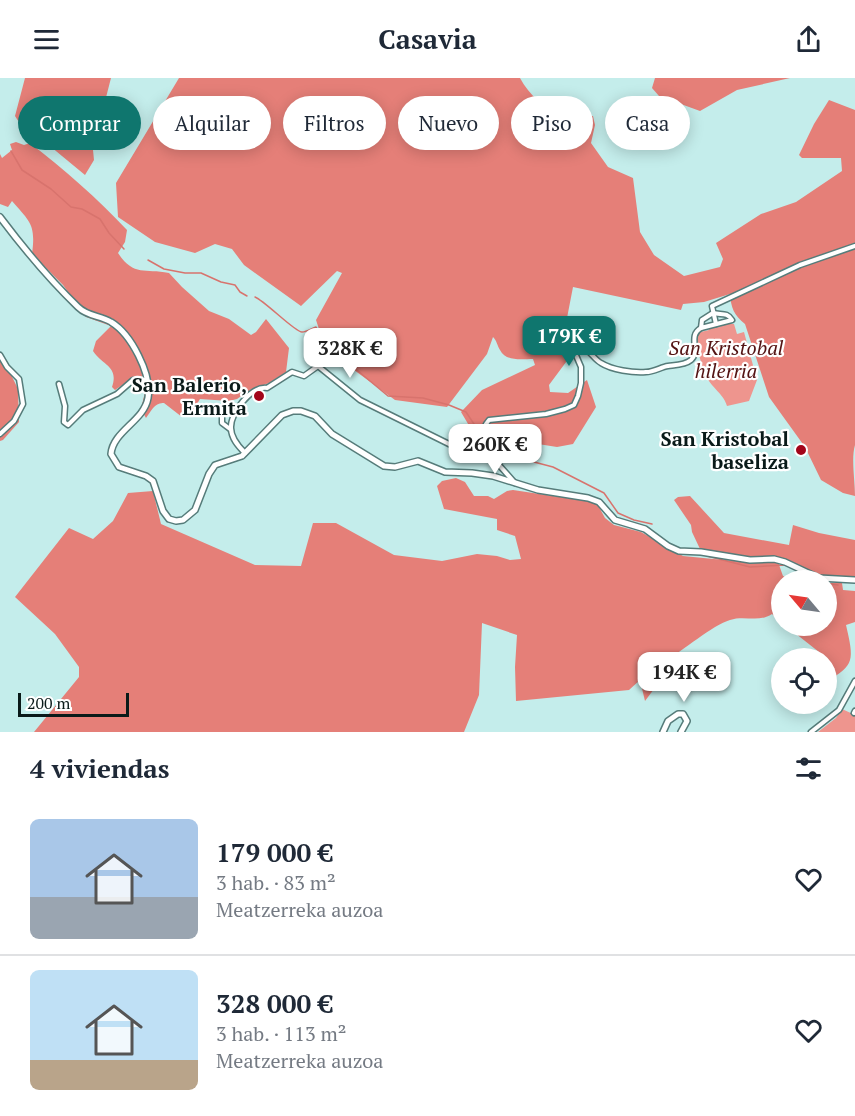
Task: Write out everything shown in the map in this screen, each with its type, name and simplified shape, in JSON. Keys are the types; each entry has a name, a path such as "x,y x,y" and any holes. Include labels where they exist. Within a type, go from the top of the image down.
{"street":[{"path":"0,217 30,257 80,309 91,316 110,321 126,335 138,354 146,381 148,400 113,446 111,454 119,467 146,476 153,481 163,512 169,519 183,520 192,514 211,469 215,465 246,453 282,415 301,411 315,416 332,434 384,466 395,467 418,461 445,472 503,478 538,490 594,499 615,520 645,529 679,551 702,552 750,560 774,559 819,578 855,580"},
{"path":"717,324 712,306 800,266 855,246"},
{"path":"483,456 483,430 489,420 543,414 565,410 574,405 581,383 580,367 575,353 579,348 587,350 603,365 649,372 665,366 685,363 692,359 694,336 697,330 732,320 724,313 713,313 702,320 701,327"},
{"path":"0,355 7,367 19,379 22,404 14,421 0,434"},
{"path":"246,453 234,440 230,429 244,399 261,387 267,388 292,372 304,376 318,366 360,400 459,449 483,456 503,467 515,483"},
{"path":"59,384 65,406 64,422 68,425 81,412 118,394 133,380 146,381"},
{"path":"226,405 222,414 222,423 230,429"},
{"path":"811,732 839,710 855,681"},
{"path":"663,732 668,721 678,714 683,714 687,721 681,732"}],"green space":[{"name":"San Kristobal hilerria","path":"722,324 734,324 737,334 744,332 757,380 749,401 727,406 705,372 700,370 701,362 696,345 697,333 709,330 709,328 720,327"},
{"path":"842,709 855,715 855,732 818,732 836,718"}],"shaded area":[{"path":"25,78 111,78 106,96 20,96"},
{"path":"179,78 520,78 533,96 511,96 511,150 593,150 593,146 608,167 633,178 640,232 654,255 684,276 720,267 723,259 716,243 761,214 796,202 842,171 841,158 802,158 799,155 829,100 855,110 855,445 853,463 855,496 843,493 821,480 805,447 769,397 745,324 734,311 730,294 704,302 683,304 681,310 573,287 567,318 572,354 549,385 550,392 568,393 587,380 596,407 573,444 557,447 474,434 461,412 482,390 535,365 533,359 515,359 503,354 493,337 487,354 447,407 395,400 339,359 323,341 316,320 342,273 337,271 301,306 244,265 232,249 215,244 195,253 155,242 118,217 116,183 136,150 141,150 141,141 153,121 153,150 271,150 271,96 168,96"},
{"path":"655,78 790,78 737,90 700,111 690,107 690,96 659,96 652,88"},
{"path":"18,105 18,121 15,116"},
{"path":"18,143 18,150 39,150 127,230 125,242 118,253 129,266 140,270 169,273 209,311 229,319 251,335 266,319 289,348 286,372 237,399 229,401 200,399 189,417 182,417 161,403 146,418 141,409 145,392 142,379 134,377 115,390 112,387 114,380 112,370 93,351 96,341 111,326 86,317 63,285 32,254 33,236 27,219 12,201 8,207 0,204 0,154 2,158 12,150 10,144"},
{"path":"55,150 93,150 94,160 85,175"},
{"path":"0,352 18,389 19,422 0,441"},
{"path":"456,478 465,482 474,496 488,496 494,499 513,490 593,502 605,518 614,525 641,532 683,556 754,563 778,562 781,570 771,570 771,615 762,618 735,619 715,627 666,661 663,677 645,701 640,680 629,690 516,701 517,635 482,623 479,695 464,732 34,732 79,677 79,667 55,634 15,597 69,528 93,539 113,521 128,493 153,491 161,524 255,565 301,566 313,523 336,523 394,555 442,561 477,554 510,560 521,559 515,536 497,530 497,519 444,509 437,486 442,481"},
{"path":"690,496 724,533 789,545 793,525 855,540 855,579 837,578 837,570 806,570 789,562 700,549 691,525 674,500 678,497"},
{"path":"837,583 842,583 843,590 855,591 855,622 846,625 850,660 837,674 837,648 814,648 799,636 837,636"}],"waterway":[{"path":"11,151 22,170 51,189 71,207 82,209 100,219 124,249"},
{"path":"148,260 164,269 201,273 221,282 235,285 247,296"},
{"path":"255,297 299,331 304,332 316,327 321,337 334,351 388,396 423,398 449,405 466,412 480,433"},
{"path":"485,435 500,432 516,443 522,452 534,462 553,467 604,493 618,513 652,524"},
{"path":"707,556 750,567 786,565"}],"place":[{"name":"San Balerio, Ermita","path":"259,396"},
{"name":"San Kristobal baseliza","path":"801,450"}]}
